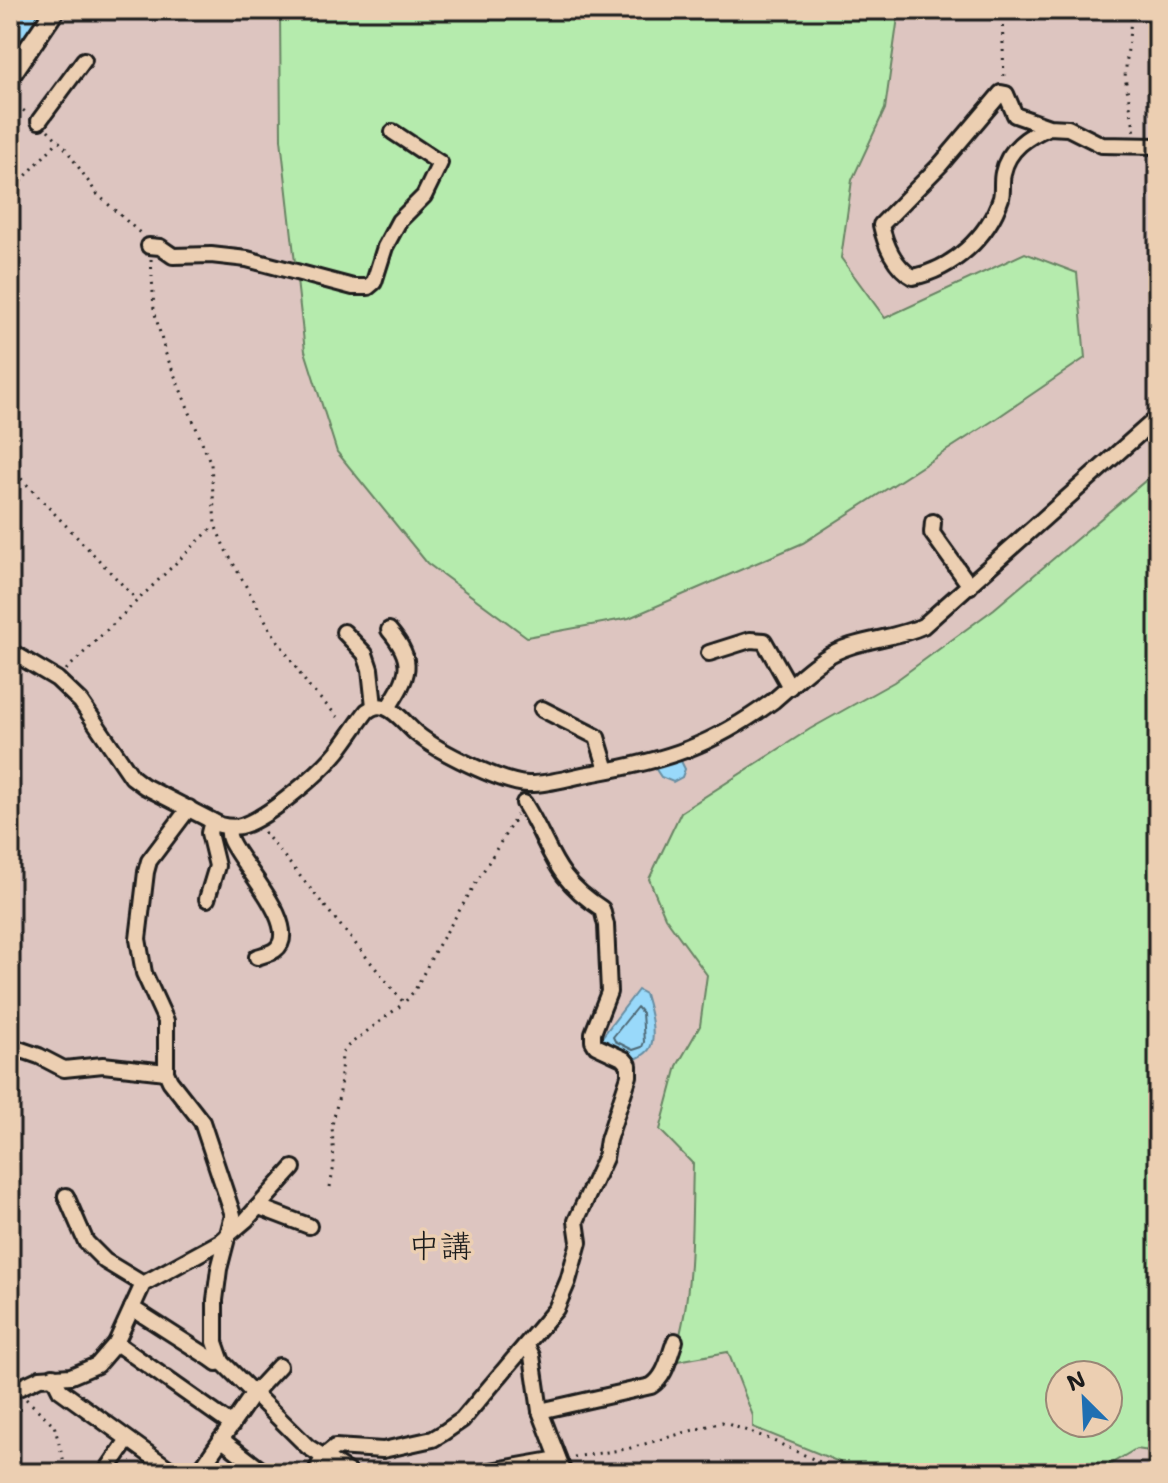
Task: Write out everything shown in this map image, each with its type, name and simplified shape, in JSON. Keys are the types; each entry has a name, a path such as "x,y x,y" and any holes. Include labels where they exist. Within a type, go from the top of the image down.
{"main road":[{"path":"11,74 55,10"}],"street":[{"path":"39,121 84,60"},
{"path":"1049,127 1022,142 1011,155 1003,173 1002,196 997,208 971,246 935,272 913,277 903,271 889,249 881,225 940,165 1001,93 1006,94 1015,115 1049,127 1068,128 1102,145 1158,146"},
{"path":"149,246 160,247 173,256 211,255 247,259 353,287 368,287 374,282 385,247 399,221 424,196 440,163 393,132"},
{"path":"344,632 365,654 381,707 420,736 466,762 506,779 528,784 661,759 724,734 790,687 823,658 838,650 904,635 923,626 1158,417"},
{"path":"933,522 932,533 970,586"},
{"path":"10,651 57,679 81,702 132,777 144,786 229,827 253,820 296,791 338,751 367,711 381,707 403,683 408,663 402,645 389,630"},
{"path":"709,653 750,640 764,641 790,687"},
{"path":"542,709 597,737 607,770"},
{"path":"315,1473 324,1456 335,1447 383,1450 433,1439 462,1420 556,1309 568,1281 579,1242 576,1221 605,1158 629,1076 629,1065 624,1059 596,1046 593,1041 593,1033 609,992 606,925 602,909 586,899 563,877 524,803"},
{"path":"189,808 149,861 138,939 144,973 166,1021 166,1072 202,1122 233,1215 219,1269 215,1342 222,1362 253,1394 308,1447 350,1473"},
{"path":"207,899 217,866 209,833 212,821"},
{"path":"229,827 229,837 261,884 281,932 281,942 275,950 257,957"},
{"path":"10,1046 64,1069 103,1065 166,1072"},
{"path":"13,1387 40,1378 71,1376 97,1365 116,1343 143,1284 203,1253 229,1233 259,1207 293,1168"},
{"path":"66,1196 86,1242 105,1261 143,1284"},
{"path":"259,1207 309,1226"},
{"path":"132,1308 217,1363 222,1362"},
{"path":"540,1411 651,1386 663,1374 675,1341"},
{"path":"116,1343 232,1425"},
{"path":"479,1473 561,1466 540,1411 532,1356 527,1346"},
{"path":"198,1473 253,1394 279,1366"},
{"path":"53,1376 60,1390 175,1473"},
{"path":"221,1439 265,1473"},
{"path":"105,1473 127,1441"}],"path":[{"path":"1001,93 1005,84 1002,10"},
{"path":"1132,10 1125,77 1138,146"},
{"path":"10,101 39,121 59,140 97,194 143,235 149,246 154,310 165,352 211,464 215,525 225,549 272,632 309,687 351,731"},
{"path":"10,193 59,140"},
{"path":"10,467 137,600"},
{"path":"57,679 215,525"},
{"path":"330,1187 334,1165 332,1125 340,1092 342,1053 404,1003 415,990 524,803"},
{"path":"253,820 404,1003"},
{"path":"13,1387 54,1425 67,1473"},
{"path":"561,1466 722,1422 767,1438 844,1473"}],"green space":[{"path":"280,10 899,10 885,109 852,180 841,258 885,318 1025,253 1077,273 1085,358 803,543 629,618 527,637 427,563 337,452 305,351 281,139"},
{"path":"1158,470 1158,1452 1136,1449 1095,1473 870,1473 753,1427 753,1416 728,1352 672,1362 688,1290 693,1164 660,1130 677,1066 700,1026 707,975 665,917 649,879 681,812 810,729 894,682 994,609"}],"water":[{"path":"680,759 685,769 682,777 673,782 661,777 655,768"},
{"path":"638,990 645,994 653,1036 649,1050 634,1060 599,1041"}],"waterway":[{"path":"10,35 31,10"}],"district":[{"name":"中講","path":"440,1246"}]}
